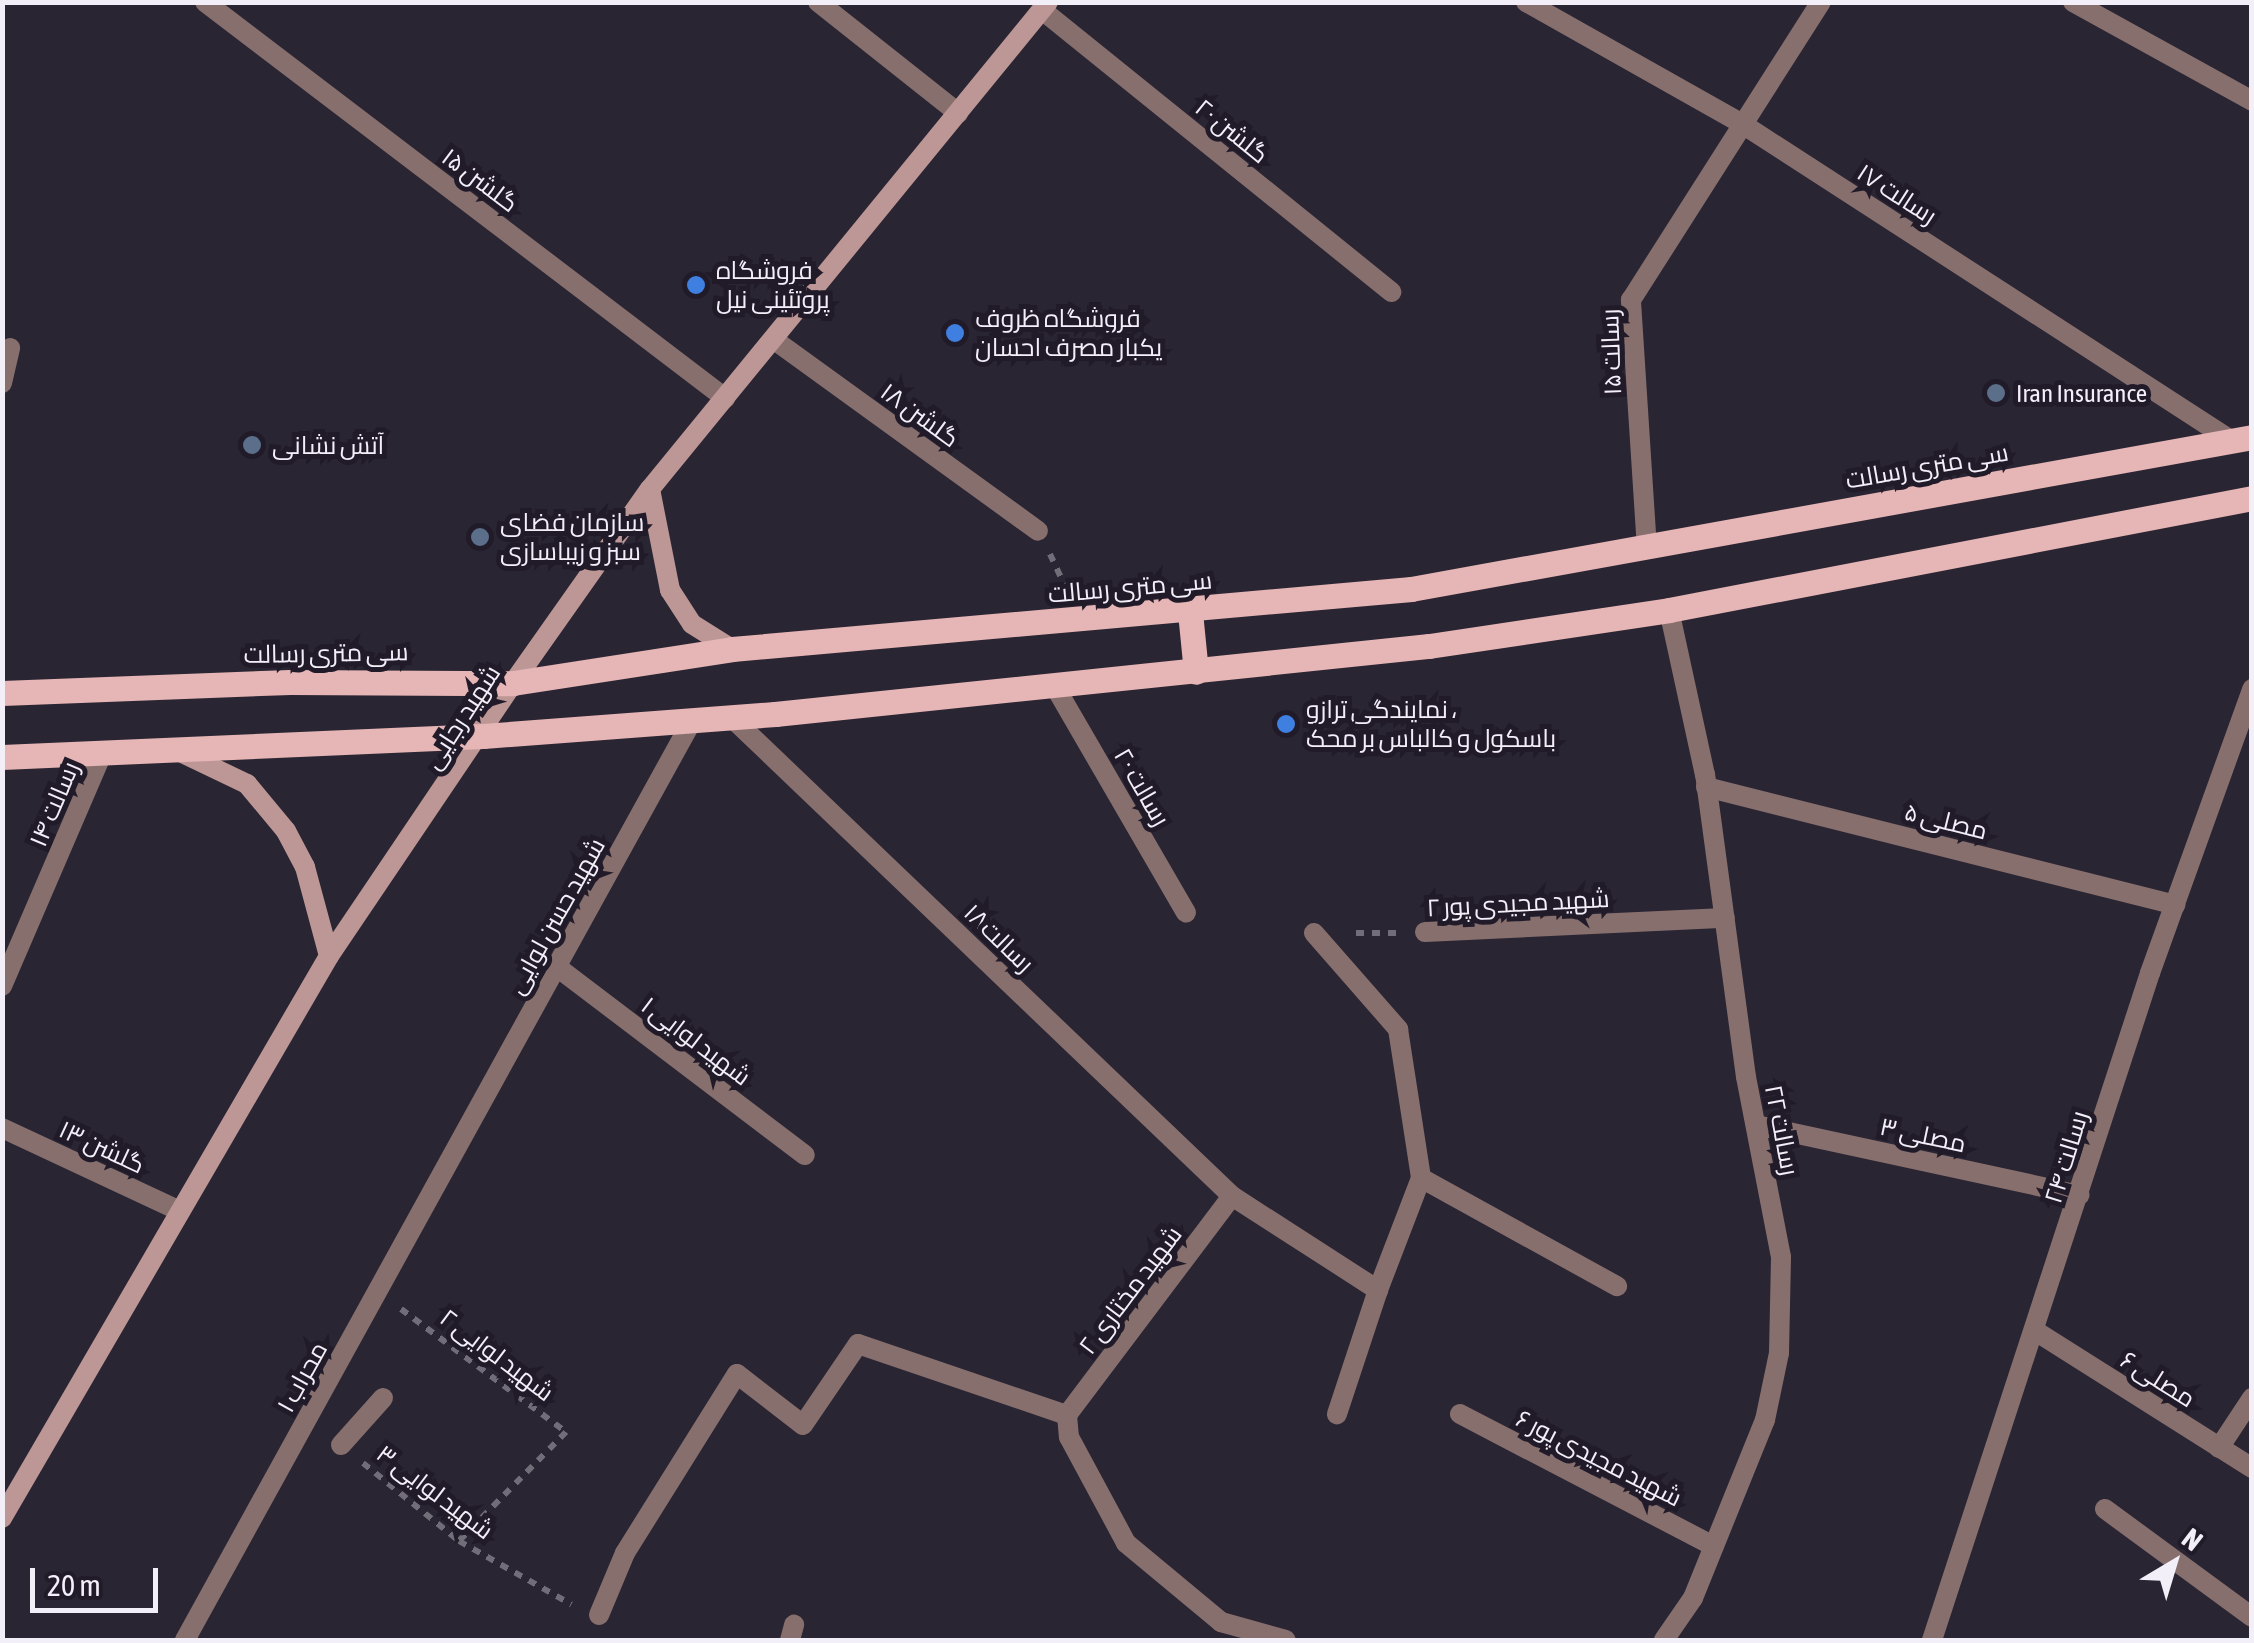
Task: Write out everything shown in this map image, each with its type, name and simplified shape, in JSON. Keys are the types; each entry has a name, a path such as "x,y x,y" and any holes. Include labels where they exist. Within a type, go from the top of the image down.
{"main road":[{"name":"شهید رجایی","path":"2,1518 329,956 483,736 513,683 650,489 1045,6"},
{"name":"سی متری رسالت","path":"2,694 290,682 513,683 732,649 1190,612 1411,589 2242,439"},
{"path":"650,489 670,590 692,624 732,649"},
{"path":"2,757 483,736 1196,672 1429,646 1669,610 2252,498"},
{"path":"1190,612 1196,672"},
{"path":"172,748 247,784 286,831 306,867 329,956"}],"street":[{"name":"گلشن ۱۵","path":"204,2 725,398"},
{"path":"818,2 958,113"},
{"name":"۱۷ رسالت","path":"1526,2 1744,125 2242,439"},
{"name":"۱۵ رسالت","path":"1647,549 1631,300 1822,2"},
{"path":"2073,2 2252,100"},
{"name":"۲۰ گلشن","path":"1045,6 1391,292"},
{"name":"۱۸ گلشن","path":"773,339 1038,530"},
{"path":"2,383 10,348"},
{"name":"۲۲ رسالت","path":"1664,1640 1693,1598 1765,1420 1778,1354 1781,1257 1756,1126 1706,786 1669,610"},
{"name":"۲۰ رسالت","path":"1054,685 1186,913"},
{"name":"۲۴ رسالت","path":"1932,1640 2037,1332 2174,904 2244,736 2252,689"},
{"name":"رسالت۱۸","path":"730,716 1232,1196 1378,1290"},
{"name":"شهید حسن لوایی","path":"462,1138 693,719"},
{"name":"۱۴ رسالت","path":"2,986 103,752"},
{"name":"۵ مصلی","path":"1706,786 2174,904"},
{"name":"۲ شهید مجیدی پور","path":"1425,932 1725,918"},
{"path":"1314,934 1398,1029 1421,1178 1337,1414"},
{"name":"۱ شهید لوایی","path":"556,968 806,1155"},
{"name":"۳ مصلی","path":"1756,1126 2080,1194"},
{"name":"۱۳ گلشن","path":"2,1128 180,1210"},
{"name":"۱ محراب","path":"185,1640 462,1138"},
{"path":"1421,1178 1617,1286"},
{"name":"۲ شهید مختاری","path":"1067,1415 1232,1196"},
{"name":"۶ مصلی","path":"2037,1332 2252,1468"},
{"path":"598,1614 625,1554 737,1374 803,1425 858,1344 1067,1415 1069,1438 1126,1543 1221,1622 1284,1640"},
{"path":"341,1445 383,1398"},
{"path":"2219,1448 2252,1398"},
{"name":"۶ شهید مجیدی پور","path":"1460,1414 1714,1546"},
{"path":"2105,1509 2252,1617"}],"path":[{"path":"1038,530 1083,621"},
{"name":"۲ شهید مجیدی پور","path":"1314,934 1425,932"},
{"name":"۲ شهید لوایی","path":"378,1292 566,1432 459,1541"},
{"name":"۳ شهید لوایی","path":"341,1445 459,1541 598,1614"}],"place":[{"name":"فروشگاه پروتئینی نیل","path":"696,285"},
{"name":"فروشگاه ظروف یکبار مصرف احسان","path":"955,333"},
{"name":"Iran Insurance","path":"1996,393"},
{"name":"آتش نشانی","path":"252,445"},
{"name":"سازمان فضای سبز و زیباسازی","path":"480,537"},
{"name":"نمایندگی ترازو ، باسکول و کالباس بر محک","path":"1286,724"}]}
